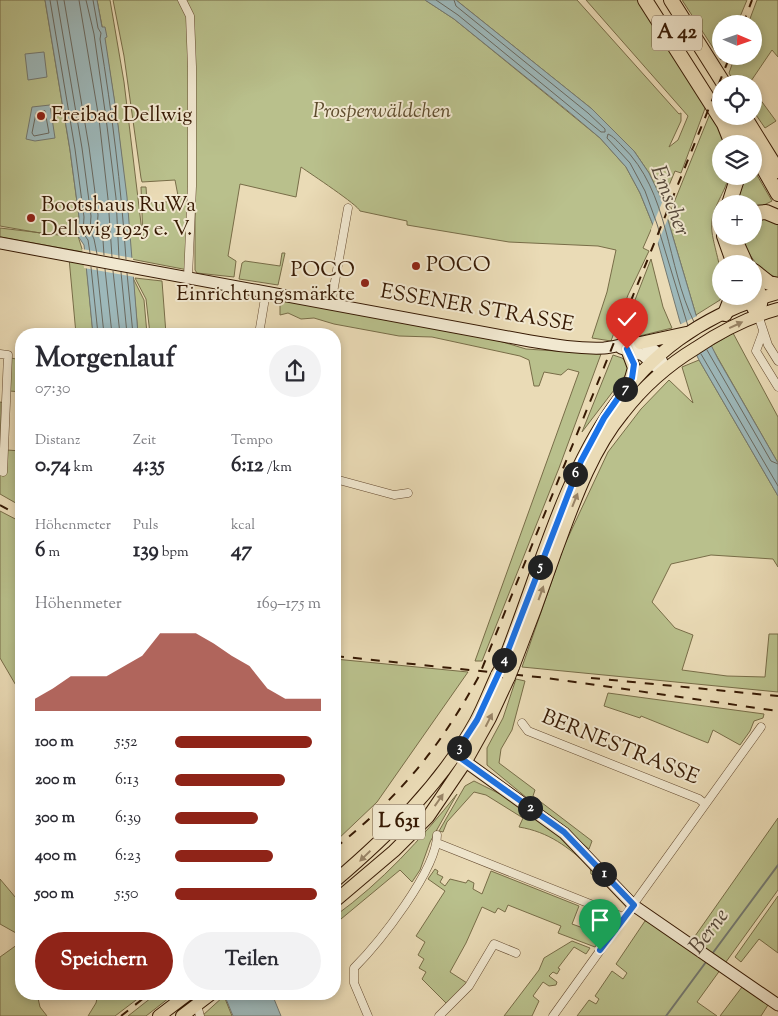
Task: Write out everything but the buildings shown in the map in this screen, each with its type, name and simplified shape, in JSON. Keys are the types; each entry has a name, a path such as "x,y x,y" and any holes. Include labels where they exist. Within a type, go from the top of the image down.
{"highway":[{"path":"645,0 724,124 728,135"},
{"name":"A 42","path":"655,0 712,88"},
{"name":"A 42","path":"672,0 718,75"},
{"path":"750,125 778,171"},
{"path":"762,166 778,194"},
{"path":"762,212 778,217"},
{"path":"762,277 769,283 778,285"},
{"path":"725,314 728,305"},
{"path":"755,305 758,315"}],"main road":[{"name":"ESSENER STRASSE","path":"0,243 530,341 582,348 622,348 655,358"},
{"path":"762,297 778,293"},
{"path":"640,342 676,338 742,305"},
{"name":"L 631","path":"341,896 373,870 428,817 461,758 477,720 505,671 577,495 597,453 623,413 662,372 684,355 714,336 758,315 778,309"},
{"name":"L 631","path":"505,671 571,483 599,427 628,386 676,338"},
{"name":"ESSENER STRASSE","path":"622,348 640,342"},
{"path":"640,342 652,348 655,358 662,363 662,372"},
{"path":"622,348 634,364 634,372 628,386"},
{"path":"461,758 564,832 634,905 778,1005"},
{"name":"L 631","path":"341,875 412,809 461,758"},
{"path":"159,1016 180,1000"},
{"path":"182,1016 198,1010 206,1000"}],"street":[{"path":"182,0 190,16 192,67 192,186 188,278"},
{"path":"331,304 348,208"},
{"path":"260,328 266,292"},
{"path":"758,315 768,345 778,361"},
{"path":"763,332 756,351 778,387"},
{"path":"0,354 8,355 3,472"},
{"path":"341,481 394,495 408,493"},
{"name":"BERNESTRASSE","path":"522,722 528,731 699,799 705,804"},
{"path":"553,1016 761,727"},
{"path":"368,1016 354,983 354,968 384,936 426,870 437,839 623,917"},
{"path":"439,1016 470,986 494,944 516,954"}],"green space":[{"path":"0,0 45,0 70,150 79,217 78,236 83,252 0,237 0,228 36,232 0,226","holes":["43,233 67,234 67,236"]},
{"name":"Prosperwäldchen","path":"97,0 110,0 124,82 143,240 141,187 146,187 147,203 179,201 175,180 142,182 124,56 113,0 425,0 454,19 600,138 626,167 640,193 653,225 643,248 649,251 628,295 611,341 592,338 607,292 616,250 598,246 509,242 407,225 407,221 360,211 343,196 301,167 296,197 240,184 228,256 236,261 234,277 197,273 195,270 195,212 188,270 131,259 118,129 109,64"},
{"path":"456,0 577,0 679,114 681,113 681,121 669,147 678,140 688,116 586,0 641,0 707,103 681,173 675,171 665,195 671,210 711,111 712,125 718,125 723,135 712,135 712,185 726,185 722,195 712,195 712,245 714,245 717,255 712,255 712,305 696,315 662,200 649,173 634,151 592,109"},
{"path":"682,0 747,0 741,15 712,15 712,46"},
{"path":"757,0 778,0 778,57 772,50 762,65 762,15 751,15"},
{"path":"732,65 762,65 755,75 730,75"},
{"path":"762,102 776,121 765,128 762,124"},
{"path":"762,184 772,201 762,206 762,195 737,195 739,185"},
{"path":"762,216 778,222 778,278 762,269 762,255 750,255 745,245 762,245"},
{"path":"282,253 285,253 278,285 239,279 242,263 245,261 280,266"},
{"path":"69,258 86,261 92,328 75,328"},
{"path":"651,259 663,307 672,328 619,341"},
{"path":"133,278 144,300 146,328 137,328"},
{"path":"135,278 162,281 166,328 149,328 146,299"},
{"path":"293,301 486,337 526,349 601,354 559,468 482,661 475,661 579,372 568,369 561,375 544,372 539,386 534,386 529,360 520,356 432,337 399,336 334,324 314,318 301,319 288,313 280,315 280,302"},
{"path":"733,333 778,417 778,463 711,346"},
{"path":"613,355 622,358 628,363 627,373 582,432"},
{"path":"11,358 15,359 15,391 10,391"},
{"path":"699,360 778,496 778,567 773,559 711,555 671,564 652,602 675,628 693,635 682,670 727,676 765,677 769,634 778,634 778,692 522,667 564,546 608,452 641,409 669,380 693,403 682,367"},
{"path":"0,402 9,404 7,450 15,451 15,503 0,494"},
{"path":"0,511 15,519 15,684 0,658"},
{"path":"341,660 468,672 377,802 341,836"},
{"path":"516,679 525,681 512,730 501,749 499,763 535,790 533,796 592,841 589,849 487,765 487,748 503,718"},
{"path":"608,693 764,714 763,718 754,721 750,731 740,745 713,730 708,743 641,716 640,718 604,706"},
{"path":"474,781 502,795 561,837 588,865 557,841 530,829 519,827 523,818 486,795 474,792 447,822 443,832 439,831 465,786"},
{"path":"457,794 430,842 420,870 412,882 400,870 341,919 341,911 385,874"},
{"path":"778,818 778,890 697,1002 717,1016 577,1016 589,1000 596,1004 599,999 595,996 612,971 623,979 627,973 616,964 645,921 652,922 688,946"},
{"path":"590,867 603,881 591,874"},
{"path":"435,869 438,871 437,874 443,877 440,882 445,886 450,879 466,883 468,880 474,883 473,889 482,894 491,871 579,906 572,924 597,933 602,915 613,920 595,947 558,933 561,926 508,905 505,912 498,908 495,913 482,907 466,943 450,972 467,983 447,1004 422,979 426,972 419,968 424,959 418,955 425,942 416,936 445,891 428,879"},
{"path":"0,879 15,897 15,932 0,924"},
{"path":"778,896 778,953 759,939 741,962 735,957"},
{"path":"572,941 590,948 586,954 574,947 558,968 560,969 557,974 553,972 549,976 557,982 556,985 549,986 543,982 533,996 539,1001 532,1016 504,1016 539,970 544,958"},
{"path":"15,946 15,1000 38,1000 40,1007 47,1016 0,1016 0,957"},
{"path":"742,987 768,1005 761,1016 720,1016"},
{"path":"97,1000 136,1000 115,1016 88,1016"},
{"path":"148,1000 166,1000 146,1016 128,1016"},
{"path":"220,1000 226,1000 232,1016 202,1016"}],"water":[{"path":"45,0 97,0 102,27 105,27 107,37 105,38 127,197 138,328 92,328 84,245 78,236 79,217"},
{"path":"425,0 456,0 592,109 634,151 649,173 662,200 696,315 718,359 778,463 778,496 699,360 680,322 653,225 640,193 626,167 600,138 568,111 454,19"},
{"name":"Freibad Dellwig","path":"44,52 47,77 28,80 25,54"},
{"name":"Freibad Dellwig","path":"50,105 55,138 35,141 26,139 32,107"},
{"path":"226,1000 274,1000 281,1016 233,1016"}],"pier":[{"path":"664,198 669,216 656,247 651,229"},
{"path":"82,249 133,258 135,277 84,268"},
{"path":"699,315 713,345 694,357 679,325"}],"waterway":[{"name":"Berne","path":"712,954 778,865"},
{"name":"Berne","path":"666,1016 706,962"}],"railway":[{"path":"746,15 752,0"},
{"path":"341,843 399,790 416,770 449,726 479,676 726,65"},
{"path":"0,505 15,514"},
{"path":"341,657 547,678 778,711"},
{"path":"591,678 778,696"},
{"path":"121,1016 141,1000"}],"place":[{"name":"Freibad Dellwig","path":"41,116"},
{"name":"Bootshaus RuWa Dellwig 1925 e. V.","path":"31,218"},
{"name":"POCO","path":"416,266"},
{"name":"POCO Einrichtungsmärkte","path":"365,283"}],"route":[{"path":"600,950 623,917 634,905 564,832 455,754 477,720 502,666 581,461 604,418 632,378 634,364 627,349"}],"water label":[{"name":"Emscher","path":"669,201"}]}
